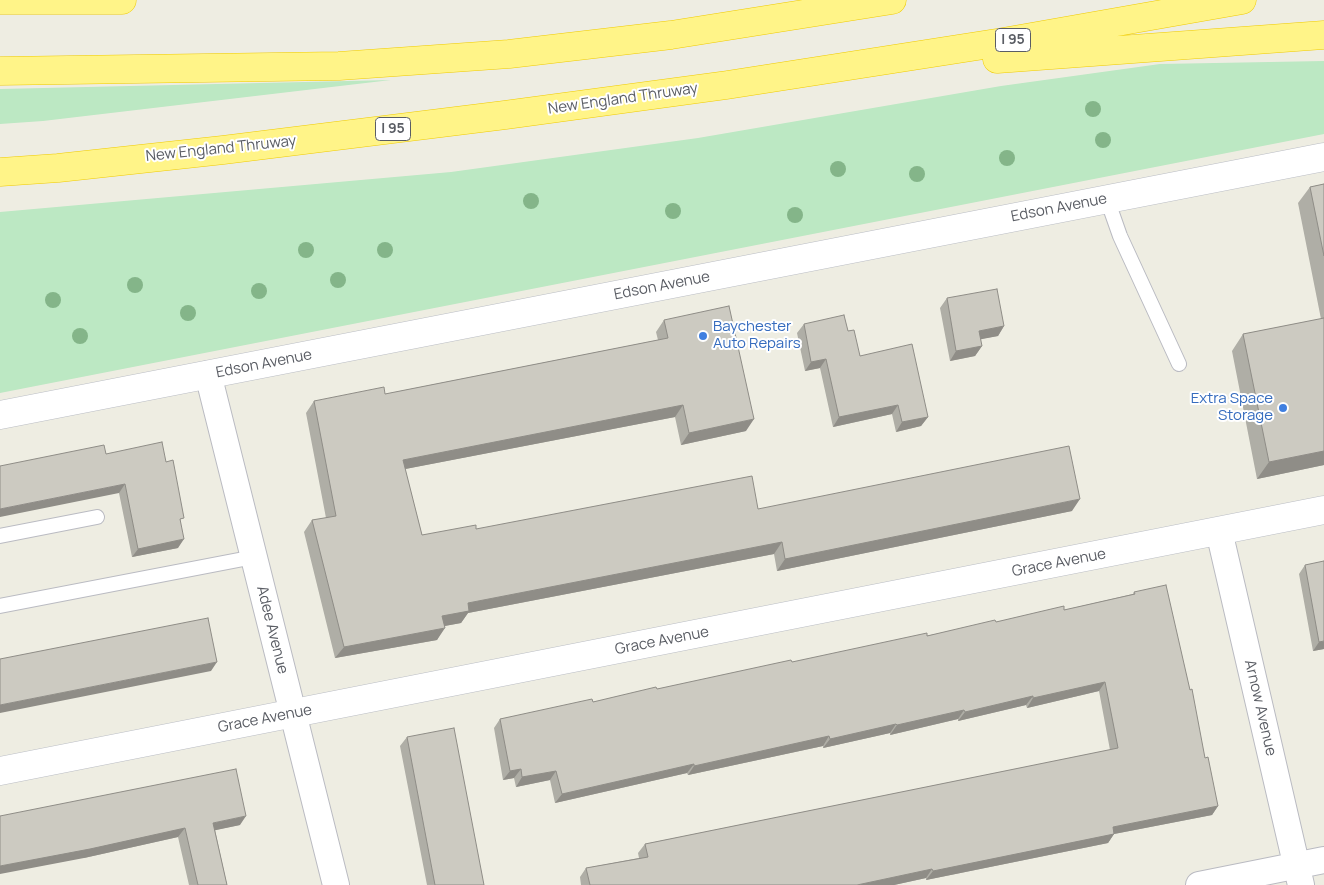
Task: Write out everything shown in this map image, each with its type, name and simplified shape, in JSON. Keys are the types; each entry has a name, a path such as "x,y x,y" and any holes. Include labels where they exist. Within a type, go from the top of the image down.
{"highway":[{"path":"0,0 122,0"},
{"path":"0,71 339,66 499,55 671,35 892,0"},
{"name":"New England Thruway","path":"0,172 58,168 223,150 727,85 1003,42 1242,0"},
{"path":"784,75 1324,35"}],"street":[{"name":"Edson Avenue","path":"0,415 1324,157"},
{"name":"Adee Avenue","path":"208,374 336,885"},
{"name":"Grace Avenue","path":"0,771 1324,510"},
{"name":"Arnow Avenue","path":"1220,531 1299,875"},
{"path":"1199,885 1299,875 1324,860"}],"lane":[{"path":"1107,199 1120,236 1179,364"},
{"path":"0,536 97,517"},
{"path":"0,606 254,557"}],"green space":[{"path":"1324,61 1324,134 0,393 0,212 451,172 698,138 1001,86 1160,64"},
{"path":"391,80 43,121 0,124 0,89"}],"building":[{"path":"1324,184 1324,256 1310,187"},
{"path":"997,289 1004,326 979,331 982,346 956,351 947,298"},
{"path":"729,306 754,419 689,433 683,405 403,460 422,535 476,525 476,529 752,476 758,509 1069,446 1080,499 785,559 782,542 468,603 469,611 442,616 445,628 344,647 312,520 336,516 314,401 384,387 385,394 668,338 664,320"},
{"path":"844,315 848,331 854,330 860,356 912,344 928,417 902,422 898,405 839,417 826,359 811,362 804,324"},
{"name":"Extra Space Storage","path":"1324,318 1324,451 1269,462 1243,334"},
{"path":"162,442 166,462 173,460 184,518 180,519 184,539 138,549 125,484 0,509 0,466 104,445 106,454"},
{"path":"1324,561 1324,641 1319,642 1305,565"},
{"path":"1166,585 1190,690 1192,689 1205,758 1208,757 1218,806 1113,827 1114,834 857,885 590,885 586,868 648,857 645,844 1118,748 1105,682 830,739 829,736 562,794 556,771 522,777 521,769 510,771 500,719 592,699 593,702 656,687 657,689 791,660 792,662 927,633 927,636 1064,606 1064,610"},
{"path":"208,618 217,662 0,705 0,659"},
{"path":"454,728 484,885 435,885 407,737"},
{"path":"236,769 246,816 213,823 227,885 198,885 185,828 0,866 0,816"}],"place":[{"name":"Baychester Auto Repairs","path":"703,336"},
{"name":"Extra Space Storage","path":"1283,408"}]}
